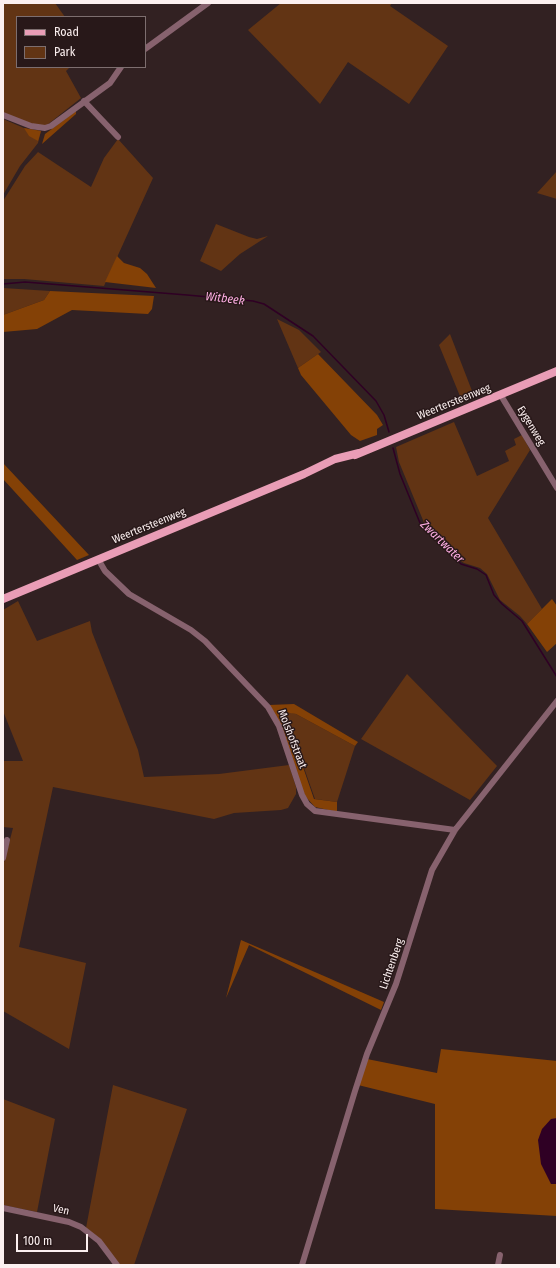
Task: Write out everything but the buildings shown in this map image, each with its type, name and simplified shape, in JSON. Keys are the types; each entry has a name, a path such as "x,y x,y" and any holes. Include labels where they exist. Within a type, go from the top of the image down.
{"main road":[{"name":"Weertersteenweg","path":"3,599 304,474 335,459 359,453 557,371"}],"street":[{"path":"146,49 208,3"},
{"path":"3,116 31,126 45,128 51,126 110,83 121,68"},
{"path":"84,101 118,137"},
{"name":"Eygenweg","path":"500,394 557,488"},
{"name":"Molshofstraat","path":"98,559 105,571 129,594 191,630 205,641 268,707 279,726 302,795 307,804 315,811 455,830"},
{"name":"Lichtenberg","path":"302,1265 367,1054 396,984 432,870 455,830 557,701"},
{"path":"3,858 8,840"},
{"name":"Ven","path":"3,1208 69,1222 90,1233 106,1249 116,1265"},
{"path":"498,1265 500,1255"}],"green space":[{"path":"3,3 55,3 64,16 16,16 16,68 69,68 66,71 81,98 47,125 35,125 3,113"},
{"path":"281,3 392,3 390,6 448,46 409,104 348,62 320,104 248,30"},
{"path":"3,119 24,128 41,131 38,143 20,166 3,195"},
{"path":"118,139 153,178 104,286 24,279 3,279 3,201 25,166 38,152 91,187 104,158"},
{"path":"557,171 557,199 537,193"},
{"path":"216,224 257,239 268,236 240,254 221,271 200,261"},
{"path":"3,288 50,291 44,300 3,315"},
{"path":"277,319 299,330 321,352 298,368"},
{"path":"450,334 474,396 462,401 439,345"},
{"path":"454,422 477,476 509,461 505,451 516,445 514,439 522,435 530,450 488,518 542,609 527,624 520,616 500,600 487,574 480,568 464,563 455,557 439,537 425,525 399,462 396,447"},
{"path":"18,601 37,641 90,621 92,632 138,750 144,777 219,774 289,765 296,787 296,794 288,808 281,810 234,813 214,819 53,787 19,947 86,963 69,1049 3,1011 3,866 13,828 3,827 3,761 23,761 3,711 3,610"},
{"path":"407,674 497,766 470,800 361,739"},
{"path":"284,711 296,714 355,746 337,802 315,799"},
{"path":"113,1085 187,1109 134,1265 118,1265 99,1238 86,1228"},
{"path":"3,1099 55,1119 37,1212 3,1205"}],"shaded area":[{"path":"76,111 76,114 42,144 45,134"},
{"path":"24,128 41,131 38,141 29,136"},
{"path":"117,256 124,263 140,268 147,274 156,288 105,282"},
{"path":"50,291 154,296 152,309 148,314 72,310 37,329 3,332 3,315 44,300"},
{"path":"318,354 377,415 383,425 377,429 377,435 360,441 351,435 301,375 298,368"},
{"path":"3,463 89,555 77,560 3,479"},
{"path":"552,599 557,606 557,643 547,652 527,624"},
{"path":"294,704 358,742 355,746 296,714 284,712 314,799 337,802 337,812 315,807 305,796 269,705"},
{"path":"241,940 384,1002 381,1010 249,945 226,998"},
{"path":"441,1049 557,1061 557,1216 435,1209 435,1104 358,1085 367,1059 437,1073"},
{"path":"557,1118 557,1184 551,1184 541,1164 538,1140 542,1129 551,1119"}],"waterway":[{"name":"Witbeek","path":"3,284 25,282 253,301 264,304 313,336 376,401 384,415 389,432"},
{"name":"Zwartwater","path":"393,448 400,474 420,523 461,564 477,569 486,575 494,595 522,621 557,677"}]}
